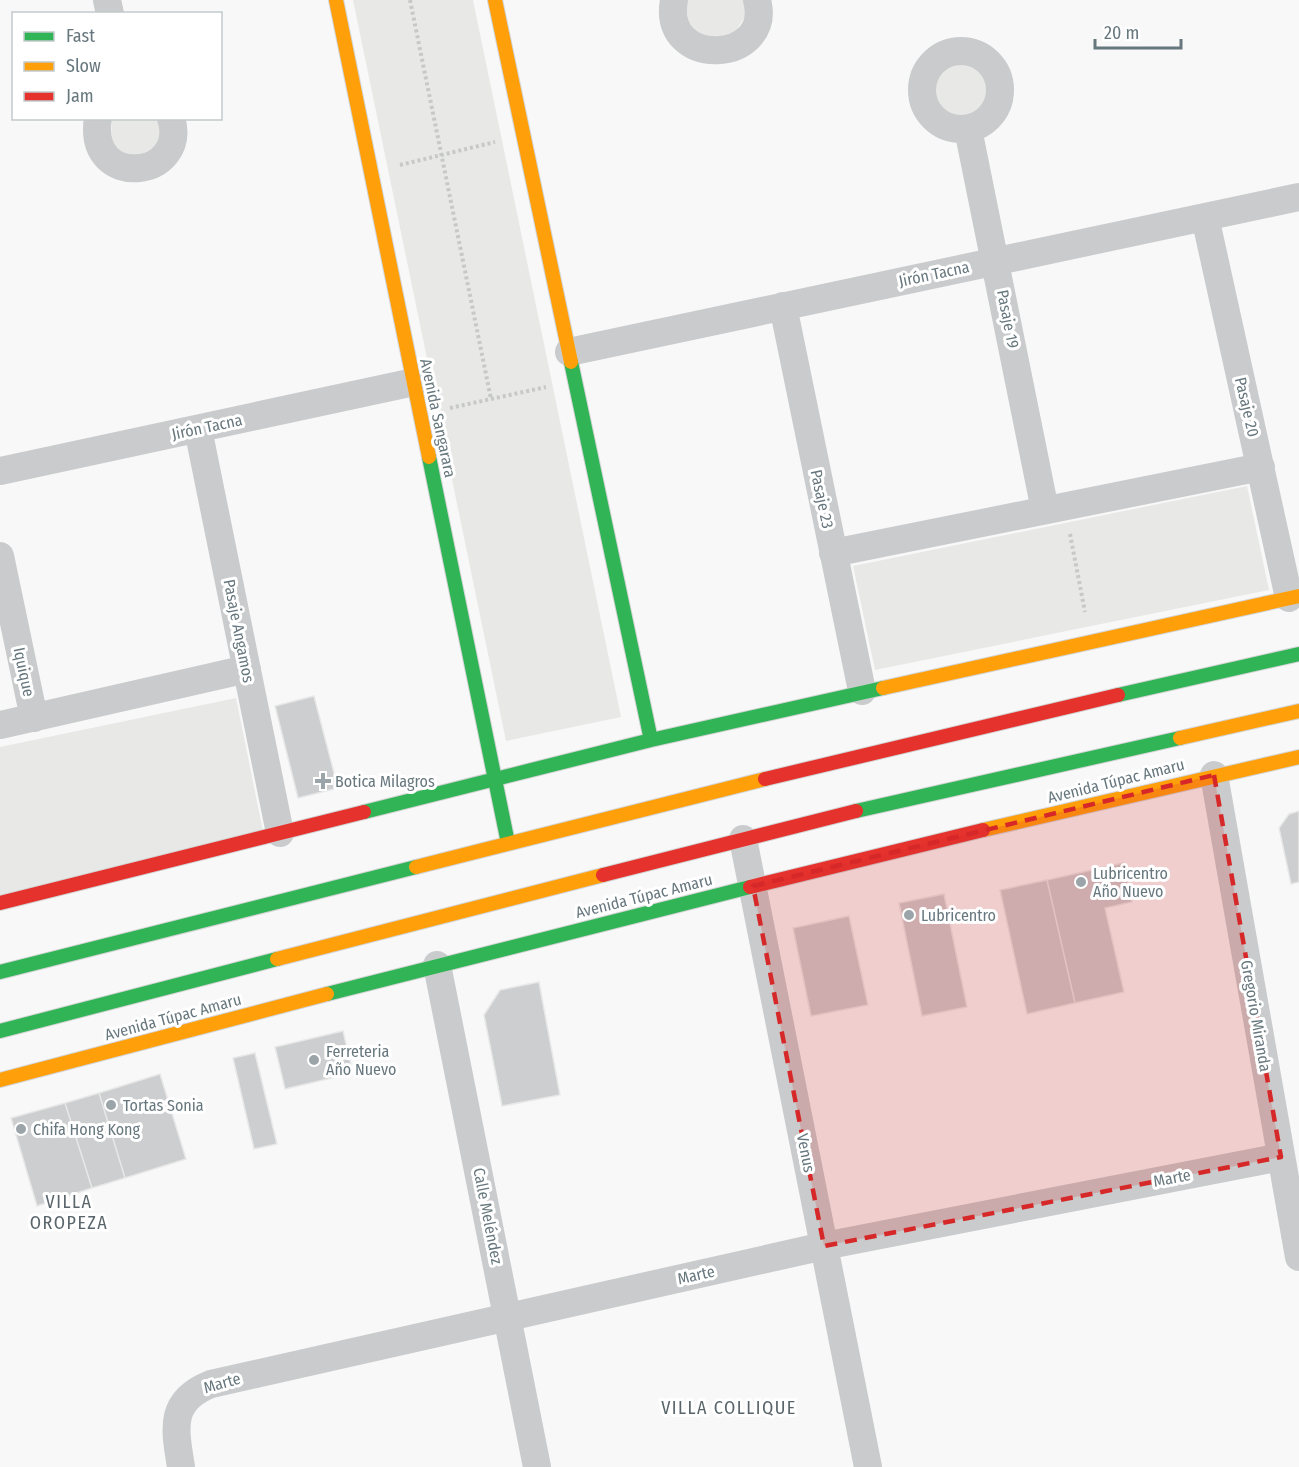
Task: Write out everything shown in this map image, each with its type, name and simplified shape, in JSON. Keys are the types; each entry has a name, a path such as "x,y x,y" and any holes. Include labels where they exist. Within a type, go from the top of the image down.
{"main road":[{"name":"Avenida Sangarara","path":"336,0 508,843"},
{"path":"495,0 651,740"},
{"path":"0,903 495,777 651,740 862,691 1294,597"},
{"path":"0,972 874,751 1299,654"},
{"name":"Avenida Túpac Amaru","path":"0,1031 837,815 1299,711"},
{"name":"Avenida Túpac Amaru","path":"0,1080 437,965 753,886 1214,775 1299,757"}],"street":[{"path":"674,0 675,20 681,34 690,44 717,52 743,42 752,32 758,19 757,0"},
{"path":"98,120 98,143 104,154 125,169 138,170 156,163 169,150 173,138 171,120"},
{"name":"Pasaje 19","path":"969,129 996,261 1055,508"},
{"name":"Jirón Tacna","path":"569,352 1299,196"},
{"name":"Pasaje 20","path":"1205,217 1261,466 1294,597"},
{"name":"Pasaje 23","path":"783,306 862,691"},
{"name":"Jirón Tacna","path":"0,471 414,382"},
{"name":"Pasaje Angamos","path":"198,429 280,833"},
{"path":"833,553 1261,466"},
{"name":"Iquique","path":"0,556 34,718"},
{"path":"0,725 247,669"},
{"name":"Gregorio Miranda","path":"1214,775 1299,1257"},
{"name":"Venus","path":"743,839 868,1467"},
{"name":"Calle Meléndez","path":"437,965 537,1467"},
{"name":"Marte","path":"181,1467 175,1427 177,1417 187,1399 202,1388 824,1246 1281,1157"}],"path":[{"path":"410,0 491,399"},
{"path":"371,172 524,135"},
{"path":"420,415 575,380"},
{"path":"1055,508 1091,641"}],"highlighted area":[{"path":"1214,775 1281,1157 824,1246 753,886"}],"shaded area":[{"path":"353,0 473,0 621,717 506,741"},
{"path":"686,0 747,0 748,12 732,37 702,38 688,23"},
{"path":"957,58 969,58 985,67 992,77 994,89 992,101 985,111 969,120 957,120 946,115 937,106 932,95 932,83 937,72 946,63"},
{"path":"112,120 161,120 162,143 132,159 111,144"},
{"path":"1247,486 1269,590 875,670 853,566"},
{"path":"236,698 263,831 0,898 0,747"}],"building":[{"path":"314,696 338,788 298,798 275,706"},
{"path":"1299,811 1299,882 1291,884 1279,828 1289,814"},
{"path":"1123,863 1132,902 1105,908 1124,992 1075,1003 1047,880"},
{"path":"1047,880 1075,1003 1027,1014 1000,890"},
{"path":"944,894 967,1007 922,1016 899,903"},
{"path":"849,916 868,1005 811,1016 793,928"},
{"path":"539,982 560,1095 502,1106 484,1015 500,990"},
{"name":"Ferreteria Año Nuevo","path":"343,1031 353,1073 285,1089 275,1047"},
{"path":"255,1053 277,1144 254,1149 233,1058"},
{"path":"160,1074 186,1159 125,1178 99,1093"},
{"path":"99,1093 125,1178 92,1188 65,1103"},
{"path":"65,1103 92,1188 37,1206 11,1118"}],"traffic: fast":[{"path":"571,362 651,740"},
{"path":"429,457 508,843"},
{"path":"1118,695 1299,654"},
{"path":"364,812 651,740 883,688"},
{"path":"856,811 1180,738"},
{"path":"0,972 416,867"},
{"path":"327,994 750,887"},
{"path":"0,1031 277,959"}],"traffic: slow":[{"path":"336,0 429,457"},
{"path":"495,0 571,362"},
{"path":"883,688 1299,596"},
{"path":"1180,738 1299,711"},
{"path":"983,830 1299,757"},
{"path":"416,867 765,779"},
{"path":"277,959 603,875"},
{"path":"0,1080 327,994"}],"traffic: jam":[{"path":"765,779 1118,695"},
{"path":"603,875 856,811"},
{"path":"0,903 364,812"},
{"path":"750,887 983,830"}],"place":[{"name":"Botica Milagros","path":"323,781"},
{"name":"Lubricentro Año Nuevo","path":"1081,882"},
{"name":"Lubricentro","path":"909,915"},
{"name":"Ferreteria Año Nuevo","path":"314,1060"},
{"name":"Tortas Sonia","path":"111,1105"},
{"name":"Chifa Hong Kong","path":"21,1129"}],"district":[{"name":"VILLA OROPEZA","path":"69,1212"},
{"name":"VILLA COLLIQUE","path":"729,1408"}]}
